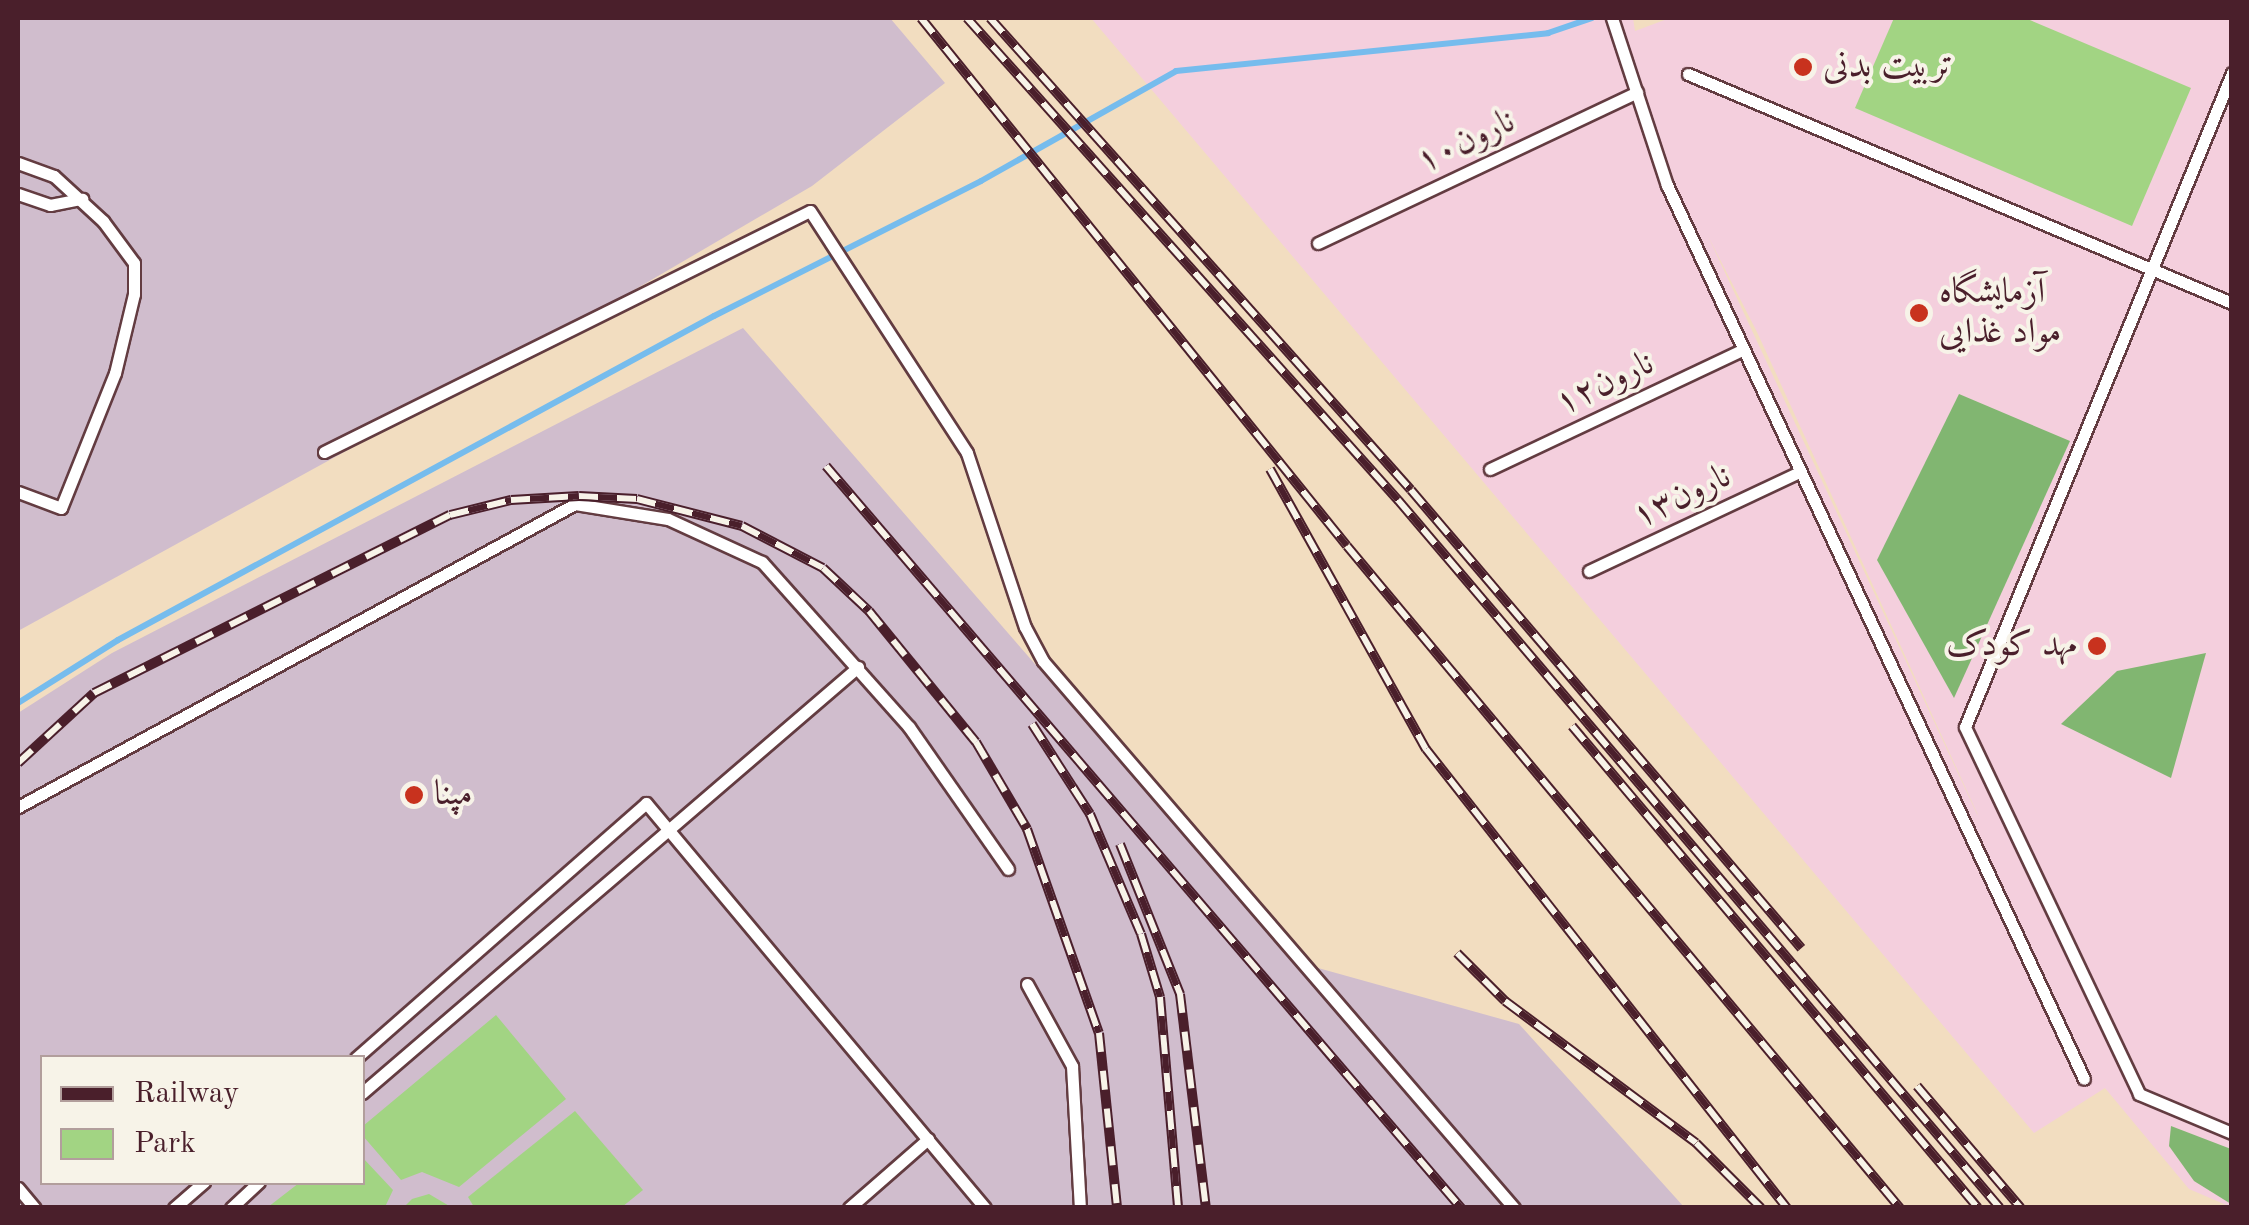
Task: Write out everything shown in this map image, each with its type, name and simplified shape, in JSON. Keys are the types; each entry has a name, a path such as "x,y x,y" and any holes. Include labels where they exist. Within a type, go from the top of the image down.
{"lane":[{"path":"1612,18 1667,185 2084,1078"},
{"path":"2232,73 1964,726 2140,1094 2232,1133"},
{"path":"1688,74 2232,303"},
{"name":"نارون۱۰","path":"1318,243 1637,92"},
{"path":"18,163 54,176 82,199 134,263 134,294 115,373 61,508 18,492"},
{"path":"18,194 50,205 82,199"},
{"path":"324,452 810,211 967,453 1025,627 1043,661 1514,1208"},
{"name":"نارون۱۲","path":"1490,469 1742,350"},
{"name":"نارون۱۳","path":"1588,571 1799,472"},
{"path":"18,807 575,504 668,519 762,562 858,667 1008,869"},
{"path":"365,1090 858,667"},
{"path":"359,1055 646,804 985,1208"},
{"path":"1027,984 1072,1066 1080,1208"},
{"path":"849,1208 928,1140"},
{"path":"174,1208 201,1185"},
{"path":"230,1208 256,1185"},
{"path":"18,1188 35,1208"}],"shaded area":[{"path":"18,18 890,18 945,83 812,186 552,338 18,631"},
{"path":"1091,18 1633,18 1635,31 1670,18 2231,18 2231,1207 2189,1189 2105,1088 2034,1133","holes":["1708,236 1757,332 1978,815"]},
{"path":"743,328 1293,961 1519,1024 1684,1207 18,1208 18,713 112,653"}],"green space":[{"path":"1894,18 2025,18 2191,88 2132,226 1855,108"},
{"path":"1959,394 2070,441 1954,698 1877,560"},
{"path":"2206,653 2171,778 2061,724 2117,671"},
{"path":"496,1015 566,1099 459,1187 422,1172 401,1180 365,1138 365,1124"},
{"path":"575,1111 643,1190 622,1207 474,1207 468,1197"},
{"path":"2171,1126 2231,1149 2231,1204 2194,1181 2169,1146"},
{"path":"365,1160 393,1190 385,1207 268,1207 296,1185 365,1185"},
{"path":"429,1194 451,1207 404,1207 412,1199"}],"waterway":[{"path":"18,703 118,640 714,316 981,181 1176,71 1548,33 1592,18"}],"railway":[{"path":"921,18 1347,546 1900,1208"},
{"path":"967,18 1398,500 2000,1208"},
{"path":"990,18 1411,490 1801,948"},
{"path":"826,466 1461,1208"},
{"path":"1270,469 1426,749 1787,1208"},
{"path":"18,763 94,693 450,515 511,500 579,496 637,499 742,526 823,568 869,611 976,742 1027,829 1099,1033 1117,1208"},
{"path":"1032,724 1090,814 1141,934 1160,997 1178,1208"},
{"path":"1572,726 1978,1208"},
{"path":"1120,844 1180,994 1206,1208"},
{"path":"1457,953 1505,1001 1696,1143 1761,1208"},
{"path":"1917,1086 2021,1208"}],"place":[{"name":"تربیت بدنی","path":"1803,67"},
{"name":"آزمایشگاه مواد غذایی","path":"1919,313"},
{"name":"مهد کودک","path":"2097,646"},
{"name":"مپنا","path":"414,795"}]}
